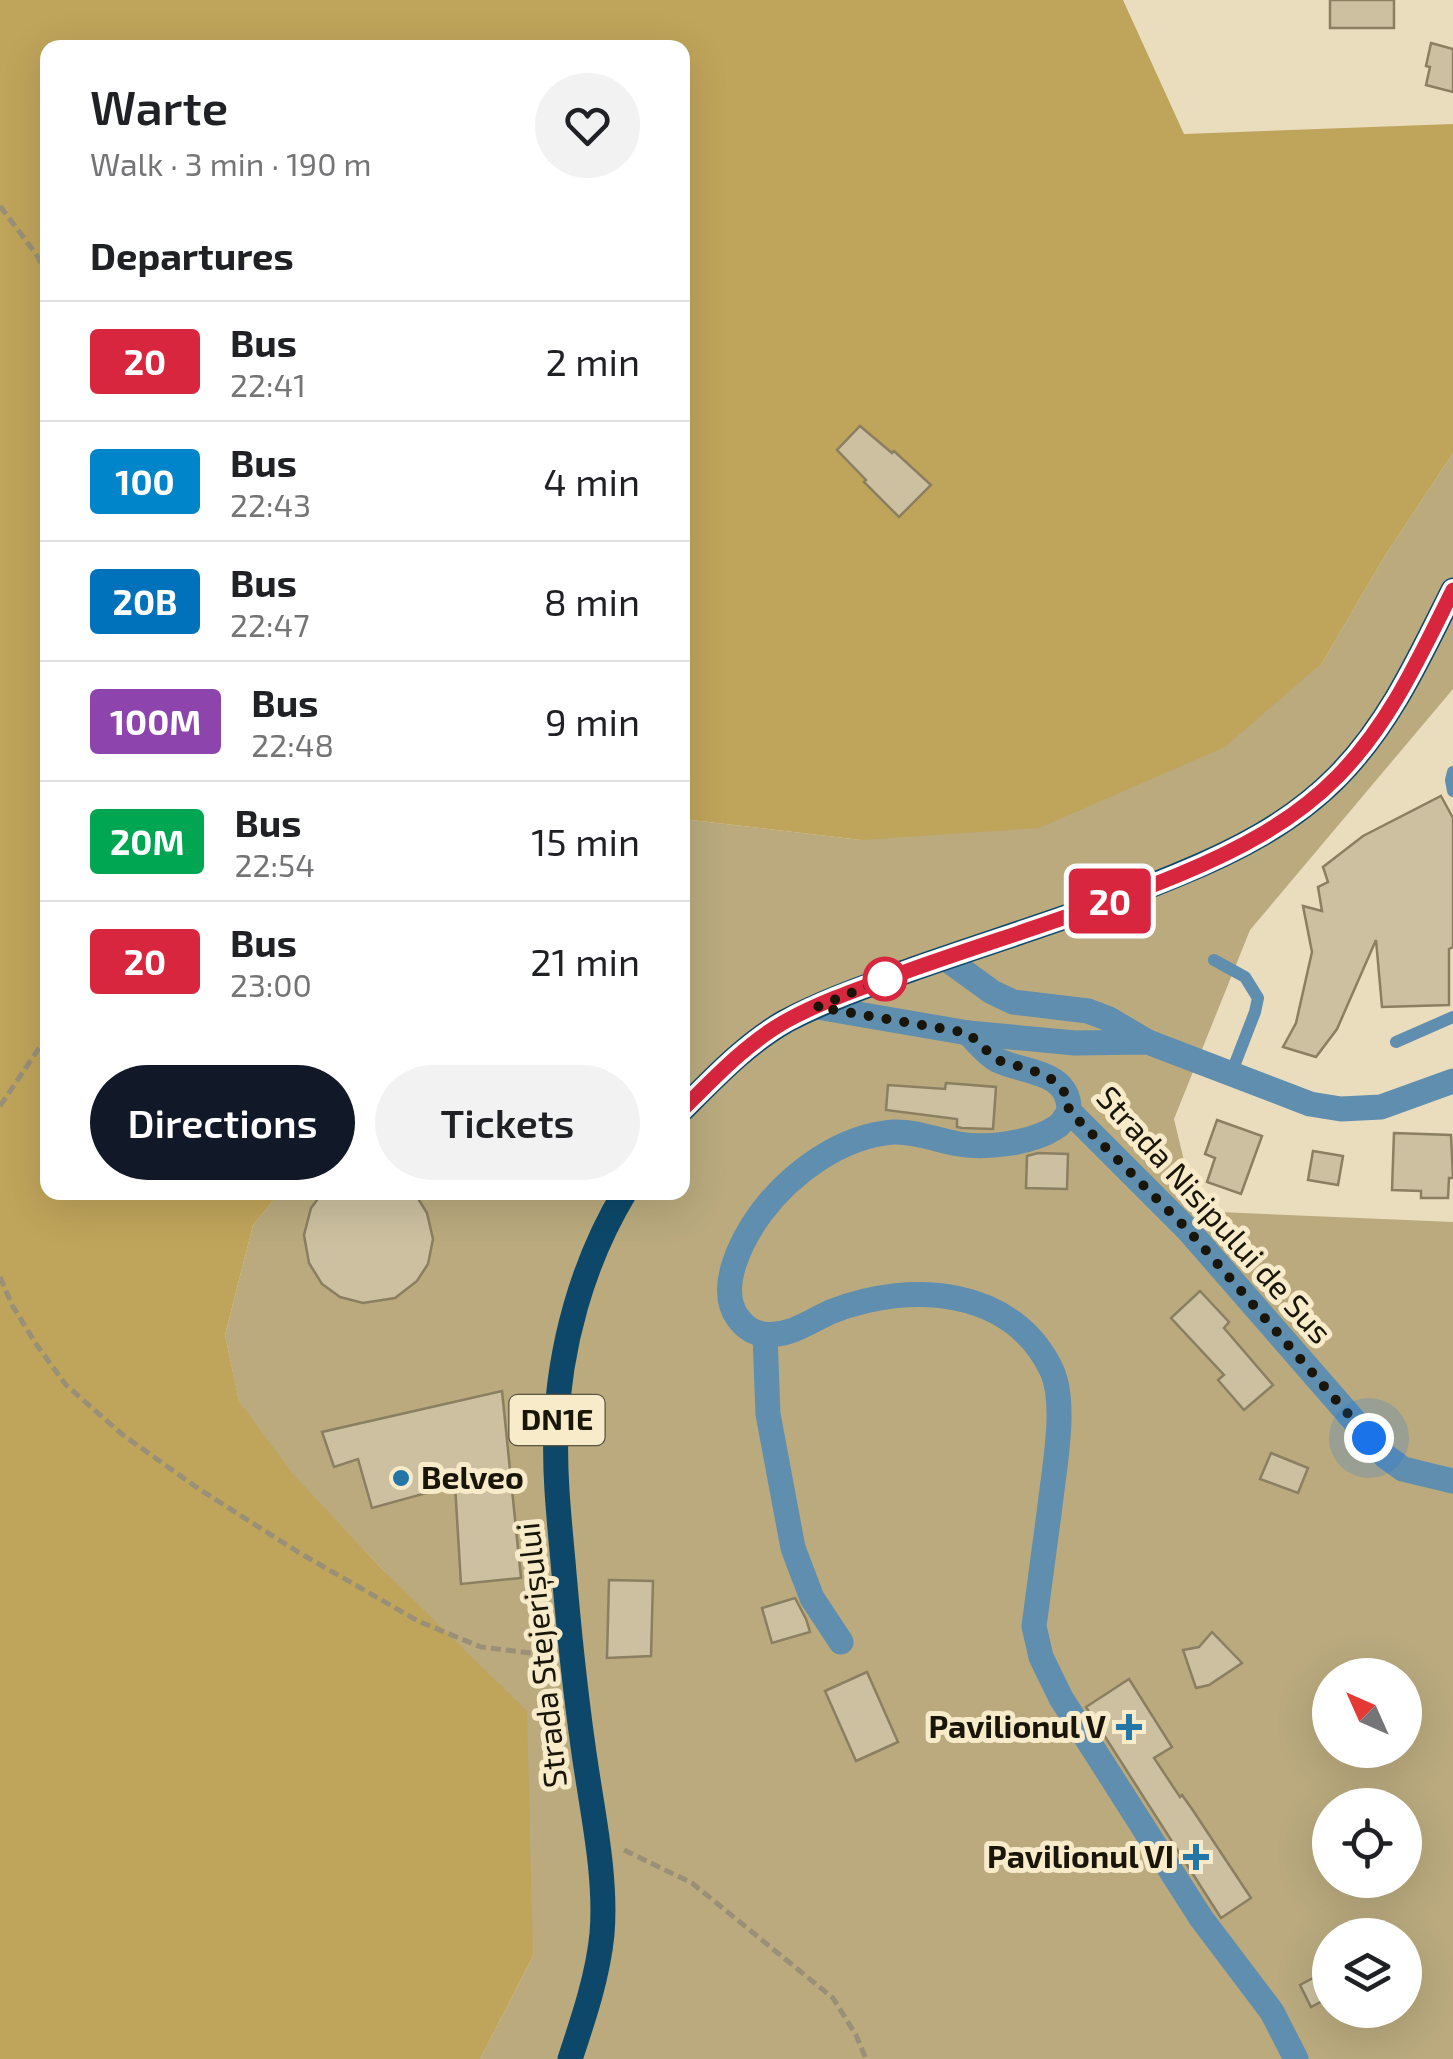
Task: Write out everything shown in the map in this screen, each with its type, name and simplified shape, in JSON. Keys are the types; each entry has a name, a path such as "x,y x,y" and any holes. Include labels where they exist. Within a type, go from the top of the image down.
{"main road":[{"path":"690,1102 743,1052 783,1023 946,958 1158,884 1224,854 1294,815 1365,747 1393,708 1453,590"},
{"name":"Strada Stejerișului","path":"570,2059 602,1935 596,1837 570,1659 556,1429 562,1368 577,1302 594,1250 622,1200"}],"street":[{"path":"946,958 992,992 1013,1002 1088,1011 1148,1042 1310,1104 1341,1110 1381,1107 1453,1081"},
{"path":"817,1007 968,1033 1075,1042 1148,1042"},
{"name":"Strada Nisipului de Sus","path":"968,1033 997,1060 1053,1080 1067,1095 1069,1111 1189,1231 1385,1456 1403,1470 1453,1481"},
{"path":"1069,1111 1054,1130 1005,1144 960,1144 911,1132 888,1132 859,1139 806,1167 758,1216 734,1265 730,1283 734,1312 742,1324 765,1335 798,1329 830,1312 866,1300 943,1295 981,1304 1014,1322 1040,1352 1054,1374 1059,1433 1034,1626 1041,1657 1062,1698 1201,1918 1272,2012 1296,2059"},
{"path":"765,1335 768,1414 792,1548 812,1598 840,1642"}],"lane":[{"path":"1453,772 1453,790"},
{"path":"1214,960 1245,977 1258,998 1231,1074"},
{"path":"1396,1042 1453,1017"}],"path":[{"path":"0,206 40,261"},
{"path":"0,1106 40,1047"},
{"path":"0,1277 20,1318 66,1385 123,1435 200,1489 418,1622 480,1648 570,1659"},
{"path":"596,1837 692,1883 833,1998 866,2059"}],"shaded area":[{"path":"0,0 1123,0 1184,134 1453,124 1453,453 1386,554 1322,663 1225,747 1039,828 861,840 690,820 690,40 40,40 40,1200 274,1200 253,1225 225,1335 239,1401 293,1474 385,1572 527,1711 533,1956 480,2059 0,2059"},
{"path":"1453,453 1453,689 1250,930 1174,1119 1196,1211 1453,1222 1453,2059 480,2059 533,1956 385,1572 292,1474 239,1402 225,1335 253,1225 274,1200 690,1200 690,820 861,840 1322,663 1386,554"}],"building":[{"path":"1330,0 1394,0 1394,28 1330,28"},
{"path":"1431,43 1453,49 1453,92 1426,85"},
{"path":"860,426 931,485 899,517 837,450"},
{"path":"1441,796 1453,818 1449,1005 1382,1007 1376,940 1337,1029 1316,1057 1283,1047 1296,1023 1312,952 1303,906 1322,911 1318,887 1328,882 1323,867 1363,836"},
{"path":"946,1083 996,1087 993,1129 962,1128 957,1127 957,1119 886,1110 888,1085 945,1089"},
{"path":"1217,1120 1262,1136 1241,1194 1207,1182 1215,1158 1205,1154"},
{"path":"1394,1133 1451,1135 1453,1178 1449,1178 1448,1198 1421,1198 1421,1191 1392,1190"},
{"path":"1313,1151 1343,1156 1338,1185 1308,1180"},
{"path":"1068,1154 1067,1189 1026,1188 1027,1156"},
{"path":"317,1200 419,1200 427,1213 433,1239 428,1264 417,1281 395,1298 363,1303 340,1297 322,1284 309,1263 304,1235"},
{"path":"1200,1291 1229,1322 1224,1328 1273,1385 1244,1410 1218,1380 1224,1375 1171,1318"},
{"name":"Belveo","path":"502,1391 521,1578 461,1584 455,1485 372,1508 358,1459 334,1467 322,1432"},
{"path":"1271,1453 1308,1468 1298,1493 1260,1479"},
{"path":"609,1580 653,1581 651,1656 607,1658"},
{"path":"795,1598 810,1632 772,1643 762,1608"},
{"path":"1212,1632 1242,1663 1209,1685 1196,1688 1183,1650 1199,1647"},
{"path":"867,1672 898,1742 856,1761 825,1691"},
{"path":"1129,1679 1172,1747 1154,1758 1251,1898 1221,1918 1086,1707"},
{"path":"1312,1979 1312,2006 1311,2007 1300,1985"}],"bus line":[{"name":"20","path":"690,1102 743,1052 783,1023 878,982 1140,891 1211,861 1294,815 1365,747 1393,708 1453,590"}],"place":[{"name":"Belveo","path":"401,1478"},
{"name":"Pavilionul V","path":"1129,1727"},
{"name":"Pavilionul VI","path":"1196,1857"}],"route":[{"path":"885,979 817,1007 968,1033 997,1060 1053,1080 1067,1095 1069,1111 1189,1231 1369,1438"}]}
